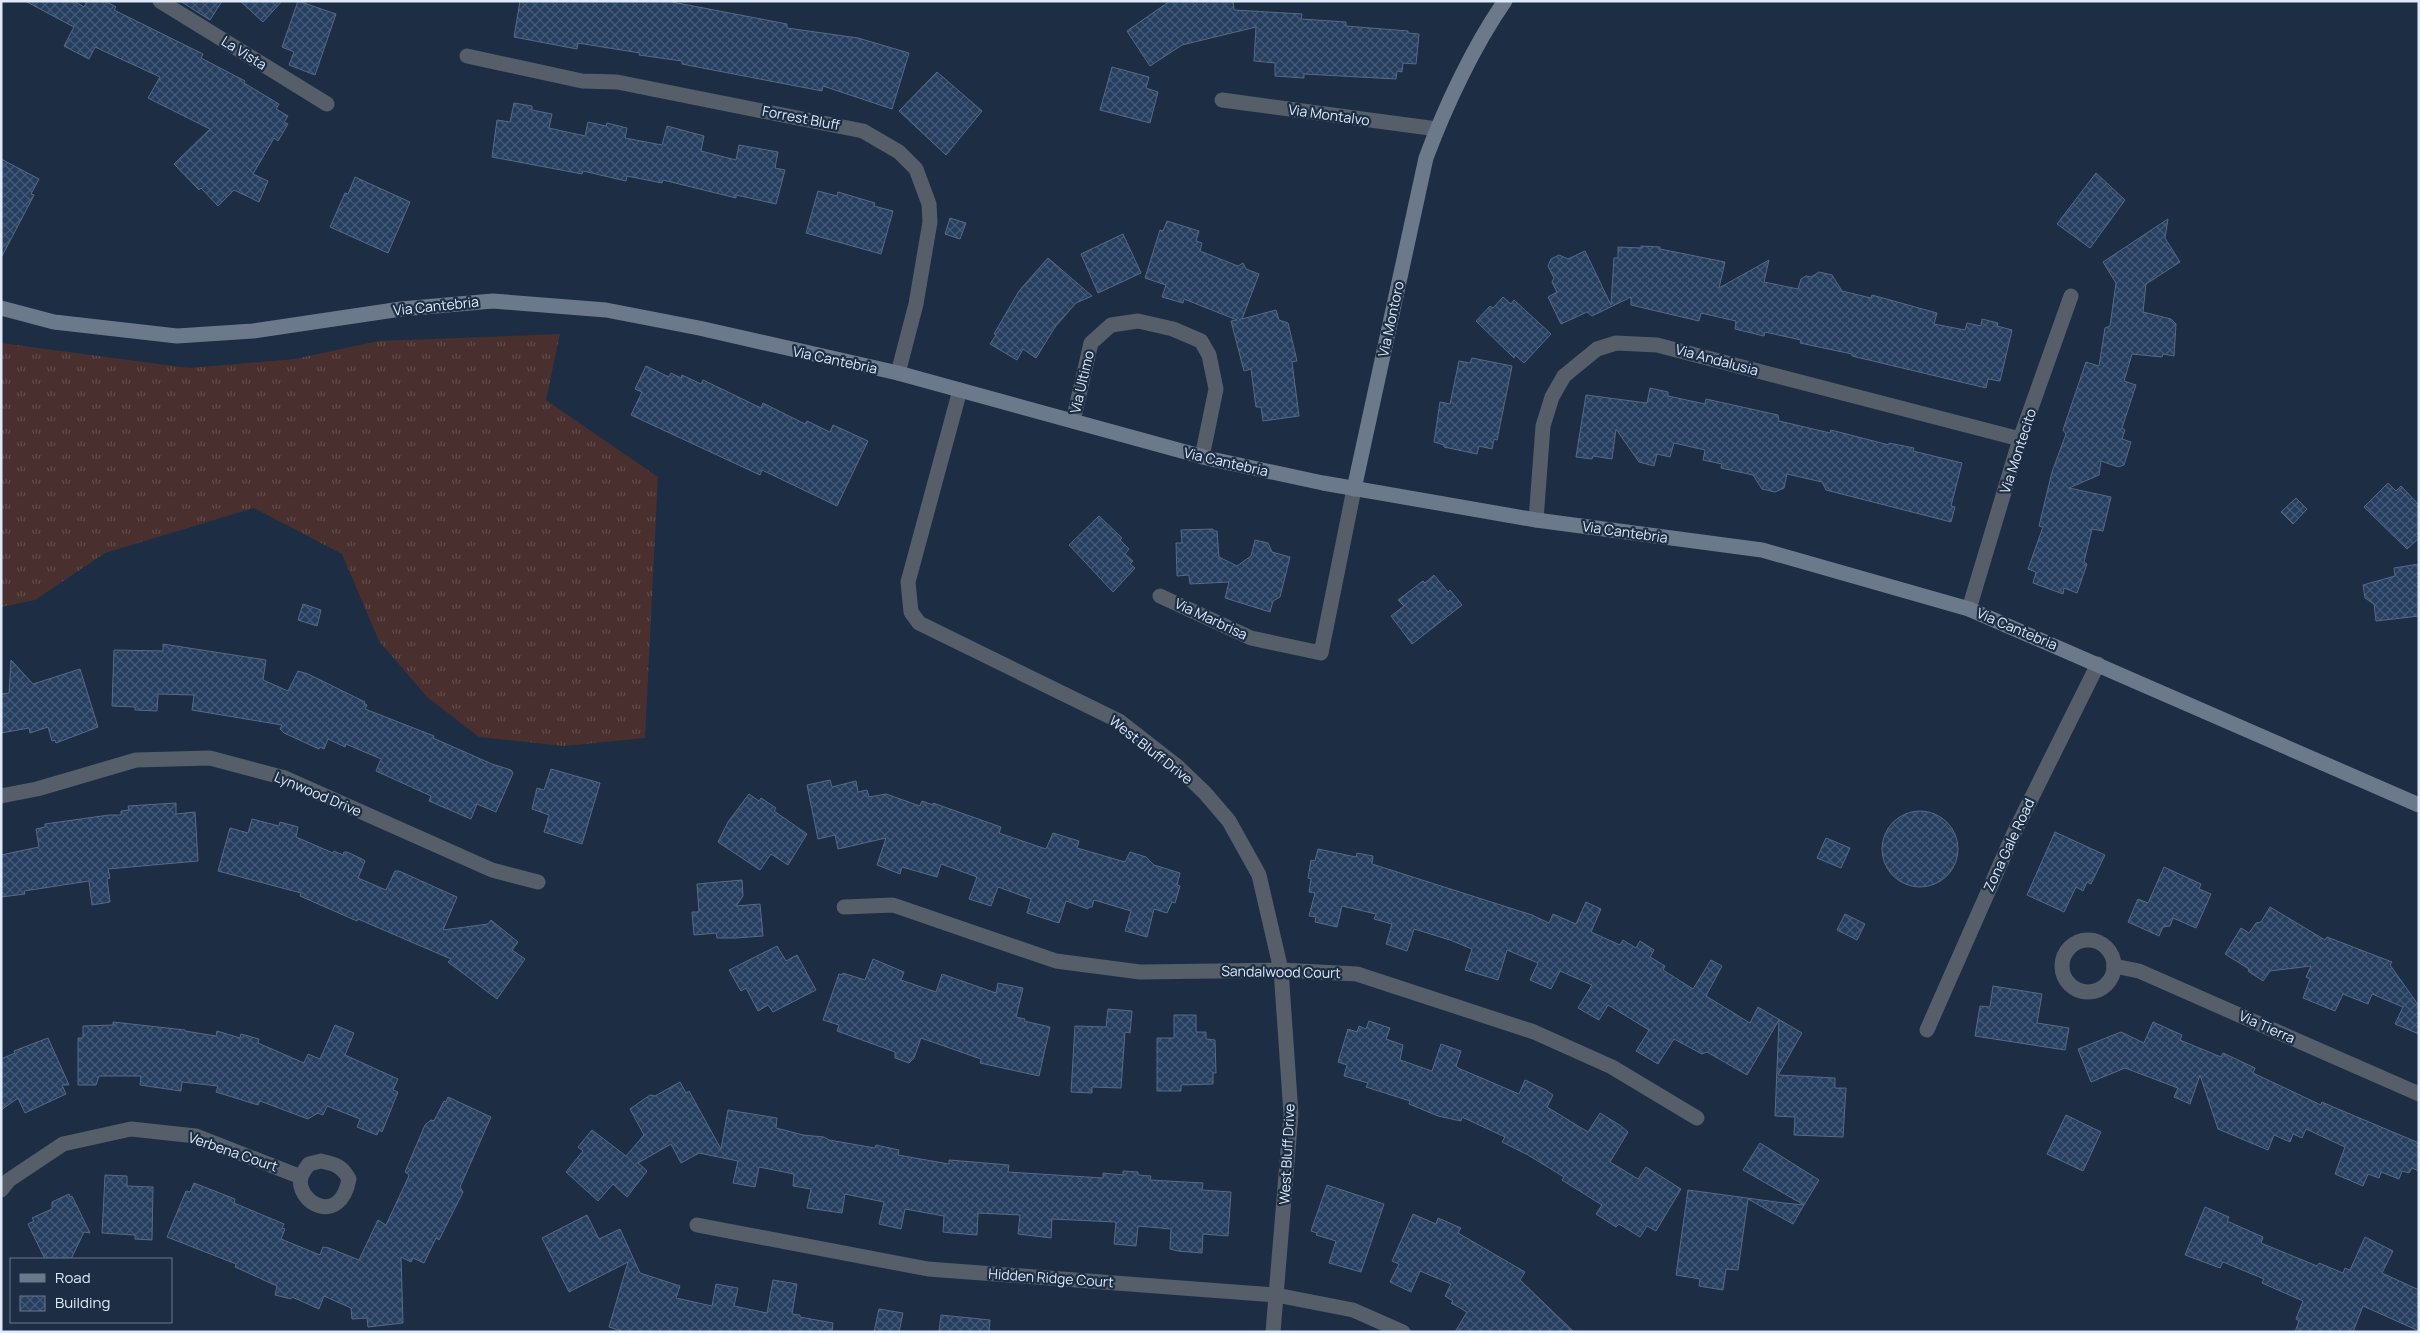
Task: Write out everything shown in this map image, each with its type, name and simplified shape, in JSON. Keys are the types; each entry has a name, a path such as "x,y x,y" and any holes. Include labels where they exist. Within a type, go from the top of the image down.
{"main road":[{"name":"Via Montoro","path":"1354,489 1426,158 1437,129 1490,22 1505,1"},
{"name":"Via Cantebria","path":"1,308 54,322 177,336 253,332 401,309 493,301 606,310 699,328 898,373 1202,457 1354,489 1536,520 1762,550 1969,609 2419,805"}],"street":[{"name":"La Vista","path":"160,1 327,104"},
{"name":"Forrest Bluff","path":"467,56 582,80 617,82 863,131 899,152 916,169 930,204 930,222 916,304 898,373"},
{"name":"Via Montalvo","path":"1222,100 1437,129"},
{"name":"Via Montecito","path":"1969,609 2020,439 2071,296"},
{"name":"Via Ultimo","path":"1074,422 1091,343 1111,325 1138,321 1173,329 1200,341 1209,355 1216,389 1202,457"},
{"name":"Via Andalusia","path":"1536,520 1543,426 1552,397 1564,376 1597,350 1616,343 1657,345 2020,439"},
{"name":"West Bluff Drive","path":"960,390 908,582 911,612 919,623 1119,722 1178,767 1198,787 1229,821 1259,875 1281,970 1291,1114 1273,1332"},
{"name":"Via Montoro","path":"1321,652 1354,489"},
{"name":"Via Marbrisa","path":"1160,596 1251,638 1321,652"},
{"name":"Zona Gale Road","path":"1927,1030 2014,833 2098,664"},
{"name":"Lynwood Drive","path":"1,796 38,789 136,760 210,758 285,778 492,870 538,882"},
{"name":"Sandalwood Court","path":"844,907 893,905 1056,961 1140,972 1281,970 1356,974 1534,1032 1612,1067 1697,1118"},
{"name":"Via Tierra","path":"2114,966 2139,971 2419,1094"},
{"name":"Verbena Court","path":"1,1190 9,1180 63,1144 131,1129 196,1136 301,1177"},
{"name":"Hidden Ridge Court","path":"697,1225 928,1269 1276,1295 1353,1310 1403,1332"}],"green space":[{"path":"560,334 546,400 658,477 645,738 564,746 479,737 427,697 379,641 342,554 254,508 105,553 35,600 1,607 1,343 189,368 295,359 378,341"}],"building":[{"path":"25,1 74,1 84,7 87,1 105,1 116,7 114,10 203,54 201,58 245,81 244,83 279,104 276,109 288,116 284,122 288,124 278,141 274,138 253,174 268,181 259,202 234,190 218,206 201,188 199,190 174,164 210,129 148,98 160,77 95,47 89,59 64,46 74,27"},
{"path":"180,1 222,1 210,20"},
{"path":"240,1 282,1 263,22"},
{"path":"298,1 336,14 315,75 289,65 294,52 282,47"},
{"path":"520,1 667,1 787,24 787,28 858,38 909,53 892,109 823,86 822,91 682,64 682,61 639,55 640,53 578,43 577,49 514,37"},
{"path":"1170,1 1233,1 1234,10 1302,14 1301,19 1346,22 1346,26 1408,31 1408,33 1419,34 1416,64 1403,63 1402,72 1397,71 1396,79 1304,74 1304,78 1275,76 1275,63 1254,61 1256,27 1182,45 1150,66 1127,31"},
{"path":"1112,67 1149,77 1146,88 1158,92 1150,123 1100,110"},
{"path":"937,72 982,111 946,155 899,111"},
{"path":"514,103 532,106 532,110 552,114 549,128 585,136 588,122 606,126 607,123 627,128 625,138 662,145 667,126 704,136 701,151 736,160 739,145 778,152 775,168 785,170 776,204 736,195 736,198 663,180 662,183 627,176 626,181 583,171 582,174 492,157 497,120 510,122"},
{"path":"1,159 39,179 31,194 34,195 1,258"},
{"path":"2096,173 2125,200 2090,248 2057,224"},
{"path":"355,177 410,202 388,253 330,227 345,193 348,194"},
{"path":"818,191 837,196 838,192 875,203 874,206 893,211 881,254 806,233"},
{"path":"950,218 966,223 960,239 945,234"},
{"path":"2168,219 2165,238 2180,262 2146,284 2143,312 2171,319 2176,324 2174,356 2163,354 2162,357 2132,354 2124,381 2136,385 2122,428 2125,430 2122,439 2131,442 2124,465 2118,467 2101,461 2099,475 2069,488 2111,497 2103,531 2092,529 2084,562 2087,564 2077,593 2064,588 2063,594 2033,583 2036,572 2028,569 2043,527 2039,526 2052,472 2066,434 2063,430 2086,362 2099,366 2105,328 2110,326 2116,283 2103,262"},
{"path":"1167,221 1199,231 1196,241 1202,243 1200,251 1238,266 1243,263 1246,269 1259,274 1242,319 1276,310 1279,320 1288,323 1297,361 1292,362 1299,416 1263,421 1261,407 1256,407 1251,369 1244,371 1231,321 1237,320 1184,299 1183,303 1162,297 1166,285 1145,278 1160,230 1163,231"},
{"path":"1123,234 1141,273 1098,293 1081,254"},
{"path":"1641,246 1660,247 1660,249 1725,262 1719,288 1769,260 1764,282 1798,289 1801,279 1806,276 1811,277 1819,272 1832,275 1842,291 1871,298 1872,295 1937,313 1934,324 1965,330 1967,323 1981,326 1982,319 1998,323 1997,326 2012,330 2000,381 1988,379 1986,388 1852,356 1852,354 1800,343 1801,340 1765,332 1764,336 1735,329 1736,321 1701,313 1699,321 1631,305 1631,297 1592,316 1587,312 1561,324 1548,297 1557,292 1552,282 1554,278 1548,266 1551,259 1559,255 1568,259 1585,251 1611,305 1614,258 1618,258 1618,247 1641,248"},
{"path":"1048,258 1092,296 1076,303 1055,327 1036,358 1023,349 1017,360 990,344 1019,291"},
{"path":"1503,297 1511,304 1514,300 1551,334 1524,363 1515,355 1514,358 1476,321 1490,306 1493,308"},
{"path":"1472,358 1512,366 1497,440 1494,439 1492,449 1479,446 1477,454 1444,447 1444,445 1434,442 1440,402 1450,404 1459,361 1470,363"},
{"path":"646,366 669,377 671,373 681,378 682,375 701,384 703,380 761,408 763,403 805,424 807,421 830,432 833,425 868,441 837,506 762,470 760,475 631,415 642,392 635,389"},
{"path":"1650,388 1668,392 1668,396 1705,404 1706,399 1778,415 1779,421 1830,433 1831,430 1889,445 1889,443 1914,448 1913,451 1962,463 1951,506 1955,507 1951,522 1826,490 1822,482 1787,474 1784,488 1775,492 1762,489 1753,475 1721,468 1722,464 1703,460 1705,450 1674,443 1670,457 1657,454 1654,466 1639,462 1616,429 1612,459 1593,456 1592,459 1576,457 1586,395 1647,403"},
{"path":"2388,483 2396,491 2401,486 2419,505 2419,538 2407,549 2364,507"},
{"path":"2296,498 2307,509 2293,524 2281,512"},
{"path":"1099,516 1122,538 1120,540 1129,549 1125,554 1133,561 1130,564 1135,568 1113,592 1069,545"},
{"path":"1213,529 1213,531 1217,531 1219,557 1237,566 1251,556 1255,540 1268,543 1272,552 1290,557 1280,597 1273,601 1270,612 1225,598 1229,582 1190,584 1189,575 1177,576 1176,543 1182,543 1181,530"},
{"path":"2419,564 2419,616 2376,621 2374,604 2365,598 2363,585 2395,576 2394,568"},
{"path":"1434,575 1462,605 1412,644 1391,616 1404,606 1398,600"},
{"path":"303,604 321,610 317,626 298,620"},
{"path":"163,644 266,660 263,680 288,691 298,671 308,674 365,702 367,705 365,709 434,736 433,738 492,764 511,770 513,773 496,812 477,804 471,819 429,801 431,796 376,771 381,759 346,744 345,747 328,739 324,749 320,747 319,749 284,733 280,729 282,725 192,710 194,695 158,694 157,711 135,710 135,707 112,706 114,650 163,651"},
{"path":"11,660 33,684 80,669 98,727 56,743 55,740 52,741 48,727 30,733 29,728 1,733 1,694 9,693"},
{"path":"551,769 600,783 582,844 544,832 549,815 532,809 537,788 544,790"},
{"path":"830,780 832,787 856,781 858,792 867,790 869,797 886,794 920,806 922,801 933,805 933,803 1001,827 999,833 1046,849 1053,833 1079,841 1077,848 1125,862 1130,852 1146,857 1154,865 1180,873 1177,885 1180,886 1175,903 1172,902 1167,913 1154,909 1147,937 1125,931 1131,911 1094,900 1092,907 1088,909 1066,901 1059,923 1027,913 1031,899 998,887 991,906 969,899 977,877 941,864 937,877 902,867 900,874 877,865 886,838 838,849 835,835 818,839 807,785"},
{"path":"749,794 759,801 761,798 776,808 774,811 807,834 788,865 771,854 760,870 718,842 728,822"},
{"path":"176,803 176,814 195,812 198,861 108,869 110,878 107,879 110,902 92,905 89,881 24,891 25,894 1,897 1,855 39,847 36,829 45,827 45,824 121,815 121,811 129,810 128,806"},
{"path":"1920,811 1934,814 1947,822 1955,835 1958,849 1955,863 1947,876 1934,884 1920,887 1906,884 1893,876 1885,863 1882,849 1885,835 1893,822 1906,814"},
{"path":"252,819 279,826 280,822 298,827 296,837 333,853 334,851 343,855 344,852 347,852 362,859 365,861 358,878 386,890 395,871 399,871 457,897 443,930 488,924 491,920 518,942 512,950 525,959 497,999 448,962 451,959 300,896 301,893 218,871 230,828 248,833"},
{"path":"2055,832 2105,855 2091,884 2087,882 2083,891 2076,887 2064,912 2027,895"},
{"path":"1826,838 1850,848 1841,868 1817,858"},
{"path":"1318,849 1356,857 1357,853 1373,856 1372,864 1532,915 1549,923 1553,914 1576,924 1586,902 1601,909 1591,932 1620,945 1623,940 1636,948 1640,941 1654,950 1650,957 1665,966 1663,970 1693,989 1711,960 1722,966 1706,996 1750,1023 1758,1007 1802,1033 1778,1075 1835,1078 1835,1088 1846,1088 1843,1137 1794,1135 1795,1117 1775,1116 1779,1020 1747,1075 1707,1052 1702,1054 1674,1039 1658,1064 1636,1051 1649,1030 1608,1005 1599,1020 1578,1008 1592,985 1560,971 1551,989 1530,980 1538,963 1507,950 1498,980 1465,970 1472,949 1414,929 1407,951 1386,944 1392,924 1374,919 1376,914 1342,906 1337,927 1315,922 1316,917 1309,916 1315,893 1309,892 1311,879 1308,878 1311,860 1315,861"},
{"path":"2164,867 2201,884 2199,889 2211,894 2196,928 2173,918 2170,926 2163,927 2159,936 2128,922 2138,899 2148,903"},
{"path":"742,880 743,896 736,906 760,904 763,936 717,938 716,933 694,935 692,912 699,912 697,884"},
{"path":"2270,907 2325,940 2327,937 2392,962 2390,965 2419,1006 2419,1034 2395,1024 2403,1007 2372,994 2368,1004 2343,994 2335,1011 2303,998 2310,979 2306,977 2311,966 2270,971 2263,981 2248,971 2249,969 2225,954 2241,928 2249,933 2256,923 2261,922"},
{"path":"1845,914 1865,924 1857,940 1837,930"},
{"path":"777,946 786,961 797,955 816,990 773,1012 768,1005 758,1011 746,988 741,991 729,970"},
{"path":"873,959 904,972 901,980 936,992 942,974 996,993 998,983 1023,988 1016,1017 1025,1019 1024,1021 1050,1027 1039,1076 980,1063 981,1059 921,1038 914,1058 909,1063 895,1058 895,1052 837,1031 839,1025 823,1020 839,974 842,975 843,973 865,980"},
{"path":"1993,986 2042,994 2037,1023 2069,1028 2065,1050 1975,1036 1980,1006 1990,1007"},
{"path":"1108,1009 1132,1011 1130,1033 1125,1032 1121,1088 1092,1087 1092,1093 1071,1092 1075,1026 1106,1027"},
{"path":"1174,1015 1196,1015 1196,1032 1206,1032 1206,1039 1215,1040 1216,1073 1213,1073 1213,1084 1181,1085 1181,1091 1157,1091 1157,1038 1174,1038"},
{"path":"1369,1021 1390,1028 1386,1039 1403,1045 1400,1060 1432,1071 1441,1044 1461,1051 1456,1066 1458,1068 1519,1094 1525,1080 1546,1090 1553,1095 1547,1107 1588,1132 1600,1113 1621,1126 1628,1132 1610,1162 1638,1179 1646,1167 1681,1189 1656,1231 1647,1226 1640,1237 1619,1224 1616,1227 1596,1214 1602,1205 1562,1180 1564,1177 1502,1142 1505,1137 1462,1117 1461,1121 1438,1116 1409,1104 1410,1101 1366,1087 1368,1083 1344,1076 1347,1065 1338,1062 1348,1029 1357,1032 1359,1026 1366,1029"},
{"path":"113,1022 185,1030 216,1036 217,1031 240,1038 241,1034 259,1039 258,1043 304,1063 308,1054 320,1059 335,1025 354,1033 345,1055 398,1079 393,1090 398,1092 382,1132 379,1130 377,1135 357,1127 360,1119 327,1106 323,1115 318,1113 308,1119 260,1101 258,1105 216,1092 218,1086 182,1082 181,1091 140,1085 141,1076 99,1076 96,1085 78,1085 78,1038 83,1038 83,1026 113,1025"},
{"path":"2153,1022 2182,1035 2180,1040 2221,1057 2223,1053 2255,1068 2253,1073 2321,1105 2322,1102 2419,1143 2419,1171 2412,1168 2409,1173 2402,1171 2399,1179 2381,1172 2379,1178 2368,1174 2363,1186 2335,1174 2345,1147 2306,1129 2302,1138 2293,1134 2290,1142 2274,1135 2268,1150 2218,1129 2200,1075 2190,1104 2174,1097 2178,1088 2125,1068 2091,1082 2078,1049 2121,1032 2144,1043"},
{"path":"48,1038 69,1085 62,1085 66,1094 25,1113 18,1098 1,1110 1,1059 15,1053 14,1051"},
{"path":"680,1082 686,1093 689,1091 721,1149 728,1110 777,1118 776,1128 803,1135 824,1137 829,1140 875,1148 876,1145 899,1150 898,1155 949,1164 949,1160 1009,1165 1008,1172 1103,1178 1103,1173 1123,1175 1123,1171 1138,1172 1138,1175 1151,1176 1150,1180 1203,1183 1202,1190 1231,1192 1228,1236 1203,1234 1202,1253 1178,1251 1170,1249 1171,1229 1138,1226 1136,1246 1114,1244 1116,1222 1052,1219 1051,1238 1018,1234 1020,1215 978,1213 977,1235 952,1233 943,1232 944,1216 905,1209 901,1229 879,1224 884,1202 845,1194 842,1213 807,1208 811,1189 793,1186 794,1174 759,1167 755,1187 733,1183 738,1161 699,1153 681,1163 671,1144 638,1163 647,1171 627,1197 613,1184 598,1201 566,1172 583,1151 578,1147 592,1130 626,1156 644,1135 630,1109 650,1095 655,1096"},
{"path":"448,1097 491,1117 460,1187 463,1192 439,1240 436,1238 424,1263 413,1258 411,1262 401,1257 403,1323 368,1327 367,1318 352,1319 351,1308 324,1296 319,1309 292,1297 291,1299 275,1295 277,1286 235,1267 236,1264 167,1237 186,1191 190,1192 194,1183 235,1199 234,1203 284,1224 282,1228 285,1229 281,1239 320,1255 323,1247 359,1260 378,1220 386,1225 408,1178 409,1175 405,1172 425,1125 431,1120 434,1121"},
{"path":"2066,1115 2101,1132 2083,1171 2047,1154"},
{"path":"1760,1143 1819,1180 1804,1205 1743,1170"},
{"path":"105,1175 127,1176 127,1186 153,1187 152,1240 135,1239 135,1235 102,1233"},
{"path":"1327,1185 1384,1204 1361,1272 1329,1263 1336,1241 1316,1235 1317,1233 1311,1231"},
{"path":"1688,1190 1804,1205 1793,1224 1748,1199 1738,1270 1726,1269 1723,1290 1699,1286 1700,1279 1676,1275"},
{"path":"69,1194 70,1197 72,1196 90,1233 84,1232 71,1258 45,1258 28,1224 34,1221 32,1218 52,1209 52,1202"},
{"path":"2205,1207 2229,1217 2227,1221 2263,1237 2261,1243 2317,1266 2319,1263 2343,1273 2345,1268 2350,1270 2365,1237 2393,1251 2382,1273 2419,1290 2419,1331 2363,1306 2353,1332 2295,1332 2299,1321 2296,1319 2303,1301 2262,1283 2264,1279 2223,1262 2220,1268 2185,1255"},
{"path":"1413,1214 1436,1224 1438,1218 1461,1228 1458,1233 1525,1272 1520,1280 1574,1332 1455,1332 1467,1312 1451,1303 1453,1301 1445,1296 1451,1284 1420,1271 1411,1292 1390,1282 1399,1264 1392,1261"},
{"path":"587,1215 599,1239 620,1229 640,1273 680,1286 676,1298 712,1306 716,1284 738,1288 734,1306 767,1313 773,1280 797,1284 792,1314 833,1323 832,1332 624,1332 609,1327 628,1262 569,1292 542,1238"},
{"path":"879,1309 903,1313 899,1332 874,1332"},
{"path":"941,1315 990,1320 989,1332 939,1332"}]}
